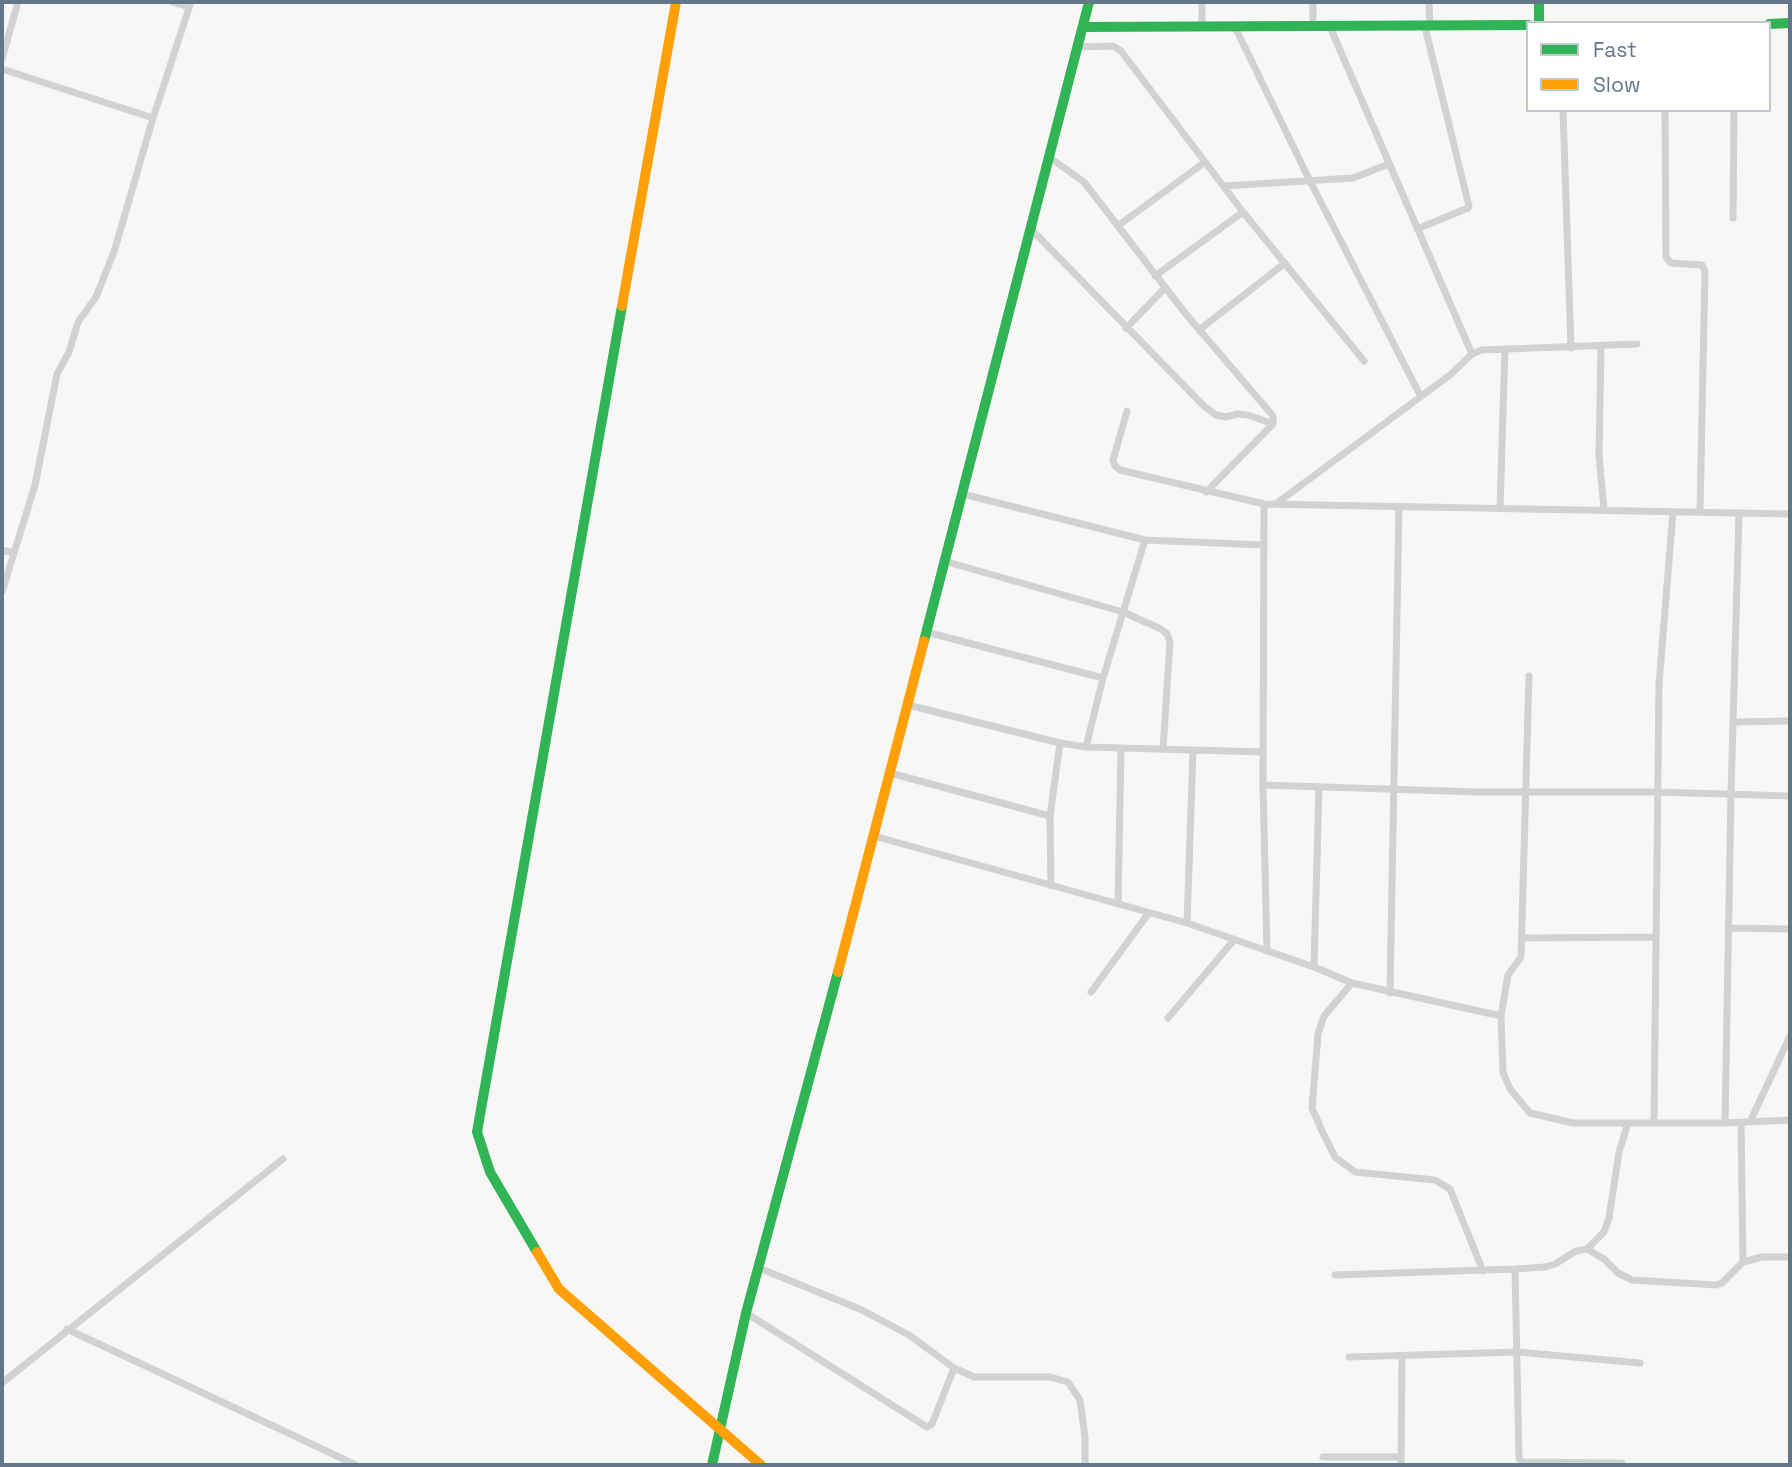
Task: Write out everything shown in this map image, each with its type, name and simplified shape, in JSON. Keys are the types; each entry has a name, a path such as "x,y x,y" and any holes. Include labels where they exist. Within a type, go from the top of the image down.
{"street":[{"path":"2,59 6,28 18,2"},
{"path":"2,592 35,485 57,374 69,352 78,322 91,308 114,252 153,118 190,5 172,2"},
{"path":"676,2 477,1132 490,1172 559,1289 761,1465"},
{"path":"712,1465 746,1313 874,836 1089,2"},
{"path":"1202,2 1202,26"},
{"path":"1313,2 1313,27"},
{"path":"1417,229 1469,206 1428,27 1429,2"},
{"path":"1539,2 1539,21"},
{"path":"1771,23 1790,23"},
{"path":"1083,27 1526,25"},
{"path":"1236,27 1420,395"},
{"path":"1330,27 1472,355"},
{"path":"1077,47 1113,46 1121,51 1243,212 1364,361"},
{"path":"2,69 153,118"},
{"path":"1563,112 1571,348"},
{"path":"1665,112 1666,257 1671,263 1702,265 1705,271 1700,512"},
{"path":"1733,218 1734,112"},
{"path":"1049,157 1084,181 1155,276 1273,416 1273,424 1206,492"},
{"path":"1119,225 1205,162"},
{"path":"1224,186 1353,178 1389,164"},
{"path":"1155,276 1243,212"},
{"path":"1030,228 1204,407 1216,415 1248,415 1273,424"},
{"path":"1199,330 1284,263"},
{"path":"1126,328 1165,288"},
{"path":"1277,503 1482,350 1637,344"},
{"path":"1601,346 1600,456 1604,509"},
{"path":"1500,508 1504,349"},
{"path":"1127,411 1113,460 1115,467 1206,492 1264,504 1790,514"},
{"path":"963,494 1145,540 1263,545"},
{"path":"1264,504 1263,785 1267,951"},
{"path":"1390,992 1399,506"},
{"path":"1654,1124 1659,672 1674,512"},
{"path":"1726,1123 1739,513"},
{"path":"1086,747 1103,678 1145,540"},
{"path":"2,550 14,553"},
{"path":"944,561 1123,612 1167,634 1170,642 1163,749"},
{"path":"926,632 1103,678"},
{"path":"1529,676 1521,957 1508,975 1501,1017 1503,1072 1510,1090 1530,1113 1573,1123 1654,1124 1790,1120"},
{"path":"908,705 1086,747 1263,752"},
{"path":"1733,722 1790,722"},
{"path":"1051,886 1051,816 1060,743"},
{"path":"1118,904 1121,749"},
{"path":"1187,923 1193,751"},
{"path":"890,773 1051,816"},
{"path":"1263,785 1525,793 1657,792 1790,796"},
{"path":"1314,967 1319,787"},
{"path":"874,836 1187,923 1352,983 1501,1017"},
{"path":"1091,992 1148,914"},
{"path":"1730,928 1790,929"},
{"path":"1522,938 1655,937"},
{"path":"1168,1017 1234,940"},
{"path":"1352,983 1324,1016 1318,1034 1312,1108 1322,1131 1335,1157 1355,1172 1436,1180 1450,1189 1483,1270"},
{"path":"1750,1122 1790,1036"},
{"path":"1741,1122 1743,1262"},
{"path":"1335,1275 1515,1269 1556,1264 1576,1251 1587,1249 1604,1232 1609,1218 1619,1153 1628,1123"},
{"path":"2,1383 284,1159"},
{"path":"1587,1249 1604,1259 1618,1273 1632,1280 1716,1285 1723,1283 1743,1262 1762,1257 1790,1257"},
{"path":"760,1268 874,1317 909,1335 954,1368 974,1377 1051,1377 1068,1382 1080,1400 1085,1437 1085,1465"},
{"path":"1515,1269 1519,1459 1522,1462 1622,1464"},
{"path":"746,1313 927,1427 932,1424 954,1368"},
{"path":"67,1329 356,1465"},
{"path":"1349,1357 1517,1352 1640,1363"},
{"path":"1322,1457 1401,1461 1402,1357"}],"traffic: fast":[{"path":"924,641 1089,2"},
{"path":"1539,2 1539,21"},
{"path":"1771,24 1790,23"},
{"path":"1083,27 1526,25"},
{"path":"537,1252 490,1172 477,1132 622,306"},
{"path":"712,1465 746,1313 838,972"}],"traffic: slow":[{"path":"622,306 676,2"},
{"path":"838,972 924,641"},
{"path":"537,1252 559,1289 761,1465"}]}
